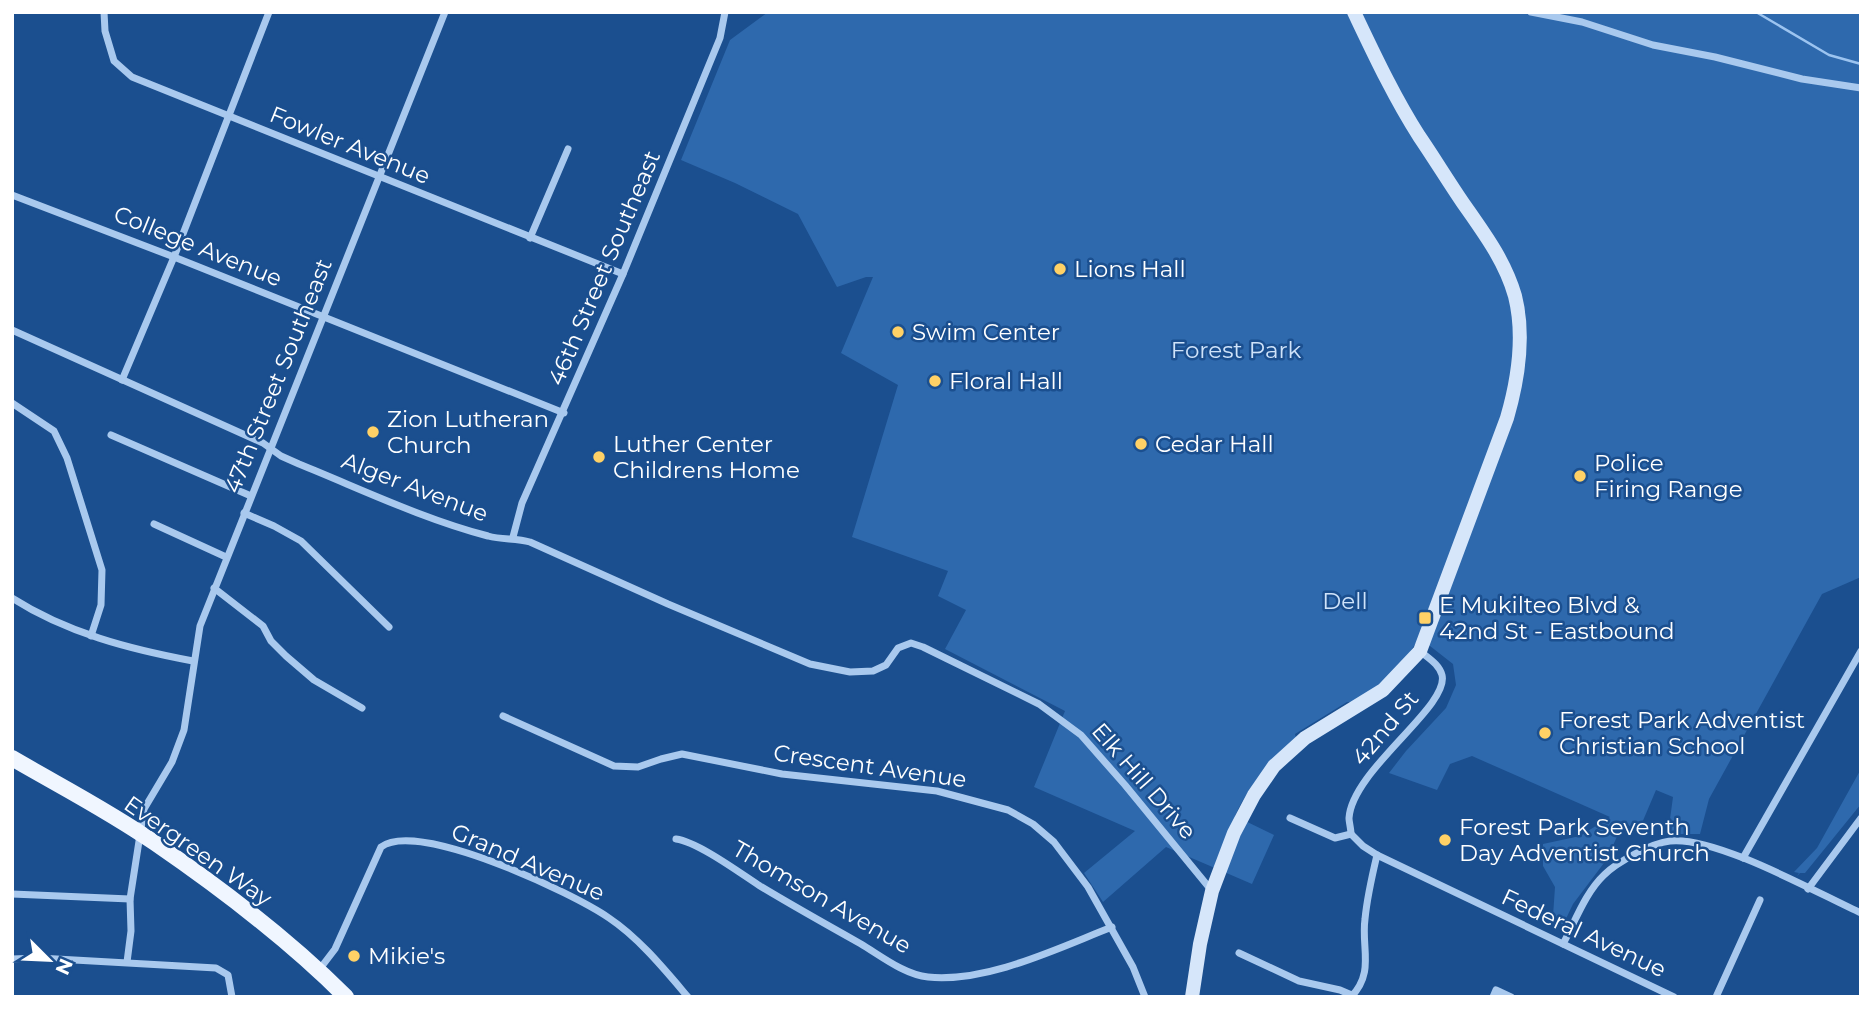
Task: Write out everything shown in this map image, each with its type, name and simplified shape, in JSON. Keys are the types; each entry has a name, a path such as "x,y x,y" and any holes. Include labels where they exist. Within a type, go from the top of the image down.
{"main road":[{"path":"1192,997 1212,891 1234,832 1274,766 1305,738 1383,690 1420,651 1516,388 1519,332 1515,298 1499,256 1416,132 1377,62 1354,12"},
{"name":"Evergreen Way","path":"12,758 140,833 235,902 319,970 346,997"}],"street":[{"name":"Fowler Avenue","path":"104,12 105,31 114,61 132,77 623,274"},
{"path":"122,380 174,257 269,12"},
{"name":"47th Street Southeast","path":"127,962 131,931 130,899 144,809 172,762 184,730 200,626 445,12"},
{"name":"46th Street Southeast","path":"513,537 522,503 564,413 720,38 725,12"},
{"path":"1531,12 1582,22 1653,45 1802,79 1861,88"},
{"path":"530,238 568,149"},
{"name":"College Avenue","path":"12,195 564,413"},
{"name":"Alger Avenue","path":"12,330 270,448 299,464 448,523 488,536 513,537 530,542 810,664 850,672 873,671 886,665 898,648 911,643 1039,704"},
{"path":"12,403 54,431 67,458 102,570 101,605 90,636"},
{"path":"111,435 251,496"},
{"path":"244,513 302,541 389,627"},
{"path":"154,524 226,557"},
{"path":"214,588 263,626 278,648 314,680 362,708"},
{"path":"12,598 37,614 90,636 136,651 193,661"},
{"name":"42nd St","path":"1352,834 1349,817 1365,781 1382,757 1435,699 1441,687 1442,677 1438,666 1420,651"},
{"path":"1743,858 1861,651"},
{"name":"Elk Hill Drive","path":"1039,704 1081,735 1212,891"},
{"name":"Crescent Avenue","path":"503,716 614,766 638,767 682,754 782,774 937,791 1009,810 1033,824 1054,842 1088,887 1133,967 1145,997"},
{"path":"1290,818 1335,838 1352,834"},
{"path":"1808,889 1861,818"},
{"name":"Federal Avenue","path":"1352,834 1363,846 1377,855 1674,997"},
{"name":"Grand Avenue","path":"319,970 335,949 381,847 388,842 405,839 439,844 463,852 594,908 648,953 688,997"},
{"name":"Thomson Avenue","path":"676,839 684,840 710,854 900,967 926,977 980,973 1025,960 1112,928"},
{"path":"1563,944 1585,900 1603,875 1629,856 1670,841 1709,845 1861,913"},
{"path":"1239,953 1299,981 1340,990 1353,996 1366,968 1364,923 1377,855"},
{"path":"12,894 130,899"},
{"path":"1716,997 1760,900"},
{"path":"12,959 216,968 228,975 232,997"},
{"path":"1493,997 1496,990 1511,997"}],"green space":[{"name":"Forest Park","path":"768,12 1861,12 1861,577 1822,594 1709,799 1700,834 1668,834 1673,797 1656,790 1639,830 1623,823 1607,859 1573,904 1563,925 1553,916 1555,887 1543,866 1543,844 1580,836 1610,817 1472,756 1450,764 1437,790 1389,773 1446,708 1456,685 1453,664 1430,646 1416,643 1396,671 1377,690 1357,701 1347,702 1295,734 1296,738 1269,765 1247,794 1235,816 1274,835 1252,884 1166,847 1103,902 1084,873 1135,831 1034,787 1065,711 945,649 966,610 938,596 948,571 852,537 898,385 841,353 873,277 837,287 798,214 681,160 730,40"},
{"path":"1861,769 1861,804 1805,873 1797,876 1799,873 1794,872 1817,848"}],"waterway":[{"path":"1756,12 1829,55 1861,64"}],"place":[{"name":"Lions Hall","path":"1060,269"},
{"name":"Swim Center","path":"898,332"},
{"name":"Floral Hall","path":"935,381"},
{"name":"Zion Lutheran Church","path":"373,432"},
{"name":"Cedar Hall","path":"1141,444"},
{"name":"Luther Center Childrens Home","path":"599,457"},
{"name":"Police Firing Range","path":"1580,476"},
{"name":"E Mukilteo Blvd & 42nd St - Eastbound","path":"1425,618"},
{"name":"Forest Park Adventist Christian School","path":"1545,733"},
{"name":"Forest Park Seventh Day Adventist Church","path":"1445,840"},
{"name":"Mikie's","path":"354,956"}],"park label":[{"name":"Dell","path":"1345,601"}]}
